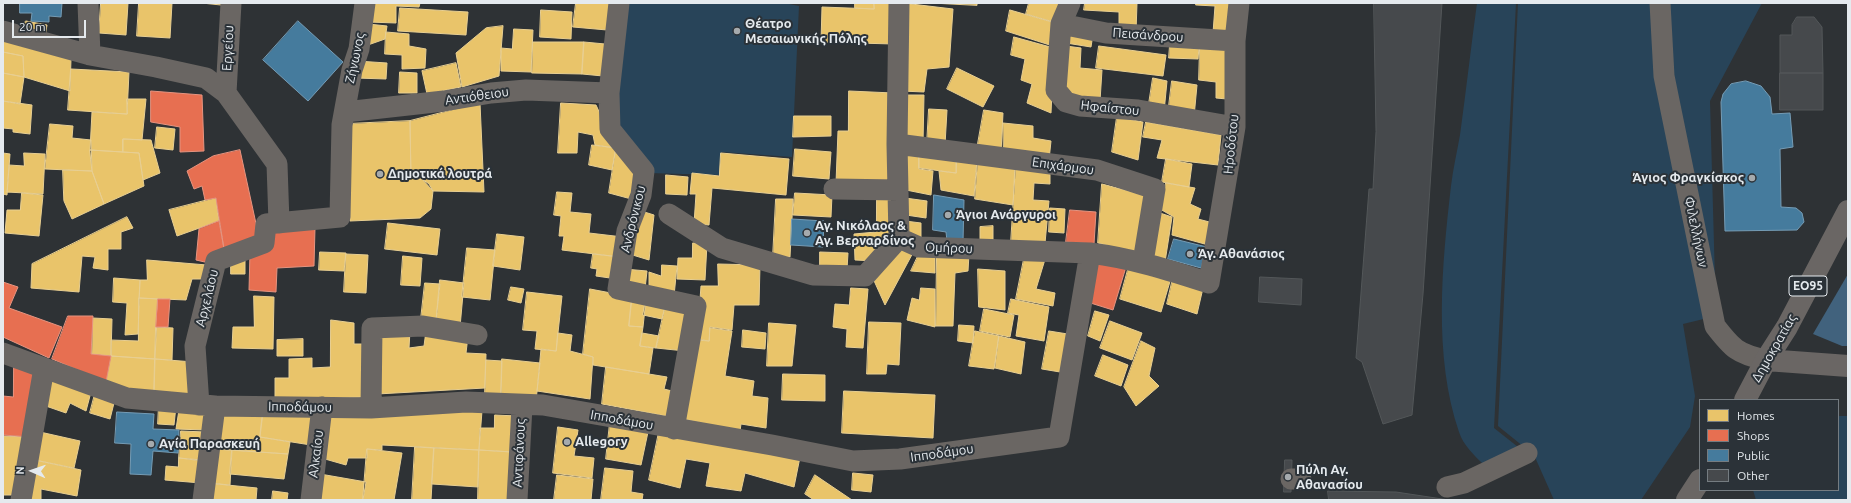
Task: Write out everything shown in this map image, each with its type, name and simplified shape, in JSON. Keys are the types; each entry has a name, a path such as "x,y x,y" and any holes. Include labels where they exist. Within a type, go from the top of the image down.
{"main road":[{"name":"Δημοκρατίας","path":"1746,399 1766,360 1787,327 1848,211"},
{"path":"1766,360 1848,366"},
{"path":"1687,500 1699,482"}],"street":[{"path":"88,3 90,55"},
{"name":"Εργείου","path":"226,93 231,3"},
{"name":"Ζήνωνος","path":"272,223 340,217 342,125 352,70 359,49 365,3"},
{"name":"Ανδρόνικου","path":"619,3 609,93 610,129 644,171 640,195 627,230 618,289 696,306 674,429"},
{"path":"670,214 722,248 812,274 866,276 899,238 897,144 899,3"},
{"name":"Ηφαίστου","path":"1070,3 1061,24 1056,90 1066,102 1080,106 1138,110 1235,128"},
{"name":"Ηροδότου","path":"1209,283 1235,128 1235,41 1239,3"},
{"name":"Φιλελλήνων","path":"1660,3 1664,76 1715,326 1730,345 1746,356 1766,360"},
{"name":"Πεισάνδρου","path":"1061,24 1106,33 1235,41"},
{"path":"3,31 90,55 206,78 226,93 277,164 272,223"},
{"name":"Αντιόθειου","path":"344,112 491,93 526,90 609,93"},
{"name":"Επιχάρμου","path":"897,144 1097,170 1155,190 1143,262"},
{"path":"834,189 898,190"},
{"name":"Αρχελάου","path":"207,406 195,346 216,261 264,243 272,223"},
{"name":"Ομήρου","path":"899,238 919,247 1090,253 1143,262 1209,283"},
{"name":"Ιπποδάμου","path":"3,353 127,398 207,406 371,408 466,402 522,406 543,405 772,445 853,461 900,459 1059,437 1090,253"},
{"path":"371,408 372,328 423,326 477,335"},
{"path":"21,500 44,368"},
{"path":"203,500 207,406"},
{"name":"Αντιφάνους","path":"517,500 522,406"},
{"name":"Αλκαίου","path":"311,500 322,407"},
{"path":"1447,487 1464,483 1527,453"}],"shaded area":[{"path":"623,3 784,3 799,6 792,157 722,152 719,175 648,173 616,130"},
{"path":"1477,3 1516,3 1494,428 1518,447 1484,465 1463,441 1451,403 1443,341 1442,310 1445,247 1451,186 1460,135"},
{"path":"1518,3 1762,3 1710,101 1716,316 1683,324 1695,396 1690,427 1641,500 1554,500 1534,455 1498,426"},
{"path":"1848,274 1848,346 1842,346 1813,334"},
{"path":"1839,416 1848,416 1848,500 1756,500 1753,491 1839,491"}],"building: Homes":[{"path":"101,3 128,3 126,35 99,33"},
{"path":"139,3 172,3 170,38 137,36"},
{"path":"202,3 223,3 224,5"},
{"path":"369,3 420,3 419,7 396,6 396,23 368,22"},
{"path":"576,3 610,3 607,30 573,27"},
{"path":"855,3 874,3 874,9 855,8"},
{"path":"874,3 895,3 893,44 821,42 822,7 874,9"},
{"path":"903,3 953,9 949,67 927,69 924,92 901,91"},
{"path":"932,3 977,3 977,5"},
{"path":"1029,3 1062,3 1057,23 1026,14"},
{"path":"1085,3 1137,3 1136,32 1119,32 1119,12 1084,10"},
{"path":"1196,3 1231,3 1229,34 1213,33 1215,6 1196,5"},
{"path":"400,8 468,12 466,35 398,31"},
{"path":"541,10 572,12 571,39 540,37"},
{"path":"1010,10 1059,24 1056,47 1006,31"},
{"path":"26,21 47,25 45,37 18,32"},
{"path":"368,24 387,26 385,39 365,46"},
{"path":"503,26 499,76 462,87 456,53 486,28"},
{"path":"514,29 533,30 531,72 501,71 501,48 512,49"},
{"path":"1069,29 1093,34 1091,47 1066,43"},
{"path":"386,32 409,34 409,46 426,49 425,68 402,69 402,55 385,54"},
{"path":"3,33 71,59 70,91 24,77 23,56 3,52"},
{"path":"1014,37 1054,48 1051,113 1027,103 1032,84 1021,80 1025,59 1011,55"},
{"path":"533,42 584,42 582,74 532,73"},
{"path":"584,42 605,44 603,76 582,74"},
{"path":"1170,45 1199,47 1198,59 1169,58"},
{"path":"1066,46 1081,48 1080,68 1102,70 1100,101 1078,99 1063,89"},
{"path":"1099,46 1166,55 1163,76 1096,68"},
{"path":"1200,47 1229,49 1227,99 1216,98 1216,82 1199,80"},
{"path":"3,52 23,56 24,77 3,73"},
{"path":"357,61 387,63 386,79 356,78"},
{"path":"456,63 461,87 427,94 422,71"},
{"path":"957,68 994,86 983,107 947,89"},
{"path":"71,69 129,72 127,114 68,110"},
{"path":"400,72 417,73 417,93 399,93"},
{"path":"3,73 24,77 20,104 3,101"},
{"path":"1153,78 1167,81 1164,112 1148,110"},
{"path":"1172,81 1197,85 1194,117 1168,114"},
{"path":"849,91 893,93 891,184 836,183 838,131 848,131"},
{"path":"901,95 924,95 923,143 900,142"},
{"path":"127,99 146,99 142,140 123,139 123,152 90,150 92,112 127,114"},
{"path":"3,101 32,105 30,134 13,132 13,129 3,128"},
{"path":"480,103 484,192 433,191 422,179 411,178 410,121"},
{"path":"561,103 596,105 616,148 595,145 593,135 578,132 577,153 558,153"},
{"path":"929,109 947,110 945,145 927,144"},
{"path":"984,110 1003,113 1001,153 977,149"},
{"path":"794,116 831,116 831,136 793,137"},
{"path":"1117,117 1143,122 1138,160 1112,152"},
{"name":"Δημοτικά λουτρά","path":"410,121 411,178 422,179 429,184 433,191 431,209 420,218 350,221 347,124"},
{"path":"1146,122 1221,135 1218,165 1157,158 1162,140 1143,137"},
{"path":"1003,123 1033,126 1033,138 1051,141 1049,160 1004,154"},
{"path":"50,124 73,126 72,138 91,140 92,171 45,169"},
{"path":"157,127 175,129 173,150 155,148"},
{"path":"123,139 151,140 160,173 143,180 139,153 123,152"},
{"path":"592,145 616,148 612,170 589,165"},
{"path":"616,148 639,174 635,200 609,193"},
{"path":"795,149 831,152 829,179 793,176"},
{"path":"90,150 139,153 144,186 104,204 92,171"},
{"path":"902,152 919,155 919,169 933,171 931,195 901,189"},
{"path":"3,153 10,154 7,195 3,194"},
{"path":"24,153 45,154 43,194 7,192 9,165 24,166"},
{"path":"721,153 789,159 786,195 712,188 709,225 694,224 696,194 690,194 692,173 719,176"},
{"path":"919,153 956,157 956,173 919,168"},
{"path":"957,157 977,159 974,196 941,190 939,171 956,173"},
{"path":"978,159 1015,164 1013,205 975,199"},
{"path":"1166,159 1192,164 1189,187 1162,182"},
{"path":"1016,164 1050,169 1050,184 1034,183 1033,200 1049,201 1045,243 1011,243"},
{"path":"63,170 92,171 104,204 72,219 64,201"},
{"path":"666,175 688,177 687,195 666,194"},
{"path":"1166,183 1195,188 1190,204 1201,209 1198,219 1217,224 1212,246 1172,235 1174,217 1160,209"},
{"path":"1102,184 1148,196 1140,254 1098,243"},
{"path":"557,192 572,193 570,212 591,214 589,233 623,237 620,257 562,250 564,236 559,236 561,216 554,215"},
{"path":"22,193 43,195 39,236 5,233 7,210 20,210"},
{"path":"795,193 832,195 831,217 793,215"},
{"path":"877,196 890,196 892,239 876,261 855,260 854,234 876,232"},
{"path":"216,198 219,221 177,236 169,210"},
{"path":"905,198 927,201 926,218 906,215"},
{"path":"776,199 793,199 790,257 773,257"},
{"path":"1050,208 1065,209 1064,233 1049,232"},
{"path":"638,210 654,215 649,260 626,253"},
{"path":"1154,211 1172,217 1165,262 1148,254"},
{"path":"127,217 133,228 121,232 121,249 108,249 108,270 93,268 95,257 82,256 79,292 31,288 32,264"},
{"path":"905,221 921,223 921,240 905,240"},
{"path":"388,223 440,229 437,255 385,249"},
{"path":"993,226 993,243 980,243 980,227"},
{"path":"497,234 524,237 520,270 493,266"},
{"path":"693,243 707,244 705,280 677,279 678,258 692,258"},
{"path":"900,243 915,249 885,305 871,274"},
{"path":"467,248 495,250 490,300 462,297"},
{"path":"320,252 346,253 344,271 319,270"},
{"path":"820,252 848,253 847,269 820,268"},
{"path":"346,254 368,255 366,293 344,292"},
{"path":"593,254 620,257 617,279 596,276 597,269 591,268"},
{"path":"919,254 935,254 935,273 911,271"},
{"path":"937,254 969,254 968,271 955,273 953,326 936,326"},
{"path":"1025,254 1046,256 1036,289 1055,293 1053,306 1016,299"},
{"path":"403,256 422,258 420,286 401,285"},
{"path":"231,259 245,259 245,274 231,274"},
{"path":"147,260 207,265 205,279 192,279 186,300 139,298 140,280 147,280"},
{"path":"718,264 760,265 759,305 734,305 732,330 710,327 709,341 697,339 701,286 718,286"},
{"path":"662,265 677,266 674,296 649,289 649,272 661,276"},
{"path":"1129,266 1171,278 1161,312 1120,299"},
{"path":"624,269 647,271 645,289 623,287"},
{"path":"978,269 1005,271 1005,310 979,307"},
{"path":"114,278 140,280 138,334 125,335 127,303 113,302"},
{"path":"1173,278 1203,288 1197,314 1167,304"},
{"path":"440,280 464,283 460,327 436,325"},
{"path":"425,283 440,284 436,320 421,319"},
{"path":"511,287 524,289 521,303 508,300"},
{"path":"851,288 868,289 863,348 846,347 847,329 833,327 835,304 849,305"},
{"path":"921,288 935,289 935,327 907,320 912,298 919,300"},
{"path":"590,289 632,297 629,326 643,327 640,346 653,348 649,374 593,365 593,357 583,354"},
{"path":"527,292 562,296 556,351 535,349 537,331 523,330"},
{"path":"254,296 274,297 273,349 232,348 233,327 254,327"},
{"path":"632,297 646,299 643,327 629,326"},
{"path":"139,298 158,299 155,359 111,356 111,340 138,341"},
{"path":"646,299 666,303 662,319 643,315"},
{"path":"1011,299 1049,307 1044,341 1016,336 1019,315 1008,313"},
{"path":"666,303 691,308 685,351 656,348"},
{"path":"984,309 1014,315 1010,337 980,331"},
{"path":"1095,311 1109,315 1100,341 1088,336"},
{"path":"93,318 112,319 111,356 92,354"},
{"path":"331,320 354,323 354,344 368,344 366,397 275,399 275,378 289,378 289,359 312,358 312,368 330,367"},
{"path":"1110,321 1142,333 1132,360 1100,348"},
{"path":"869,322 901,323 899,365 887,364 886,374 867,374"},
{"path":"769,323 796,325 792,366 767,366"},
{"path":"959,325 974,326 973,343 958,341"},
{"path":"156,327 173,328 172,360 155,359"},
{"path":"710,328 732,331 725,376 754,381 752,396 768,398 766,428 741,424 740,431 683,419 696,340 709,341"},
{"path":"743,330 766,333 765,349 742,347"},
{"path":"410,331 409,348 424,346 426,331 468,336 466,353 486,354 485,388 377,394 379,332"},
{"path":"975,331 999,336 994,369 969,366"},
{"path":"1049,331 1074,335 1066,373 1042,369"},
{"path":"558,333 572,335 570,351 593,357 590,399 537,391 541,349 556,351"},
{"path":"642,333 659,336 656,348 640,346"},
{"path":"999,336 1025,342 1021,374 995,368"},
{"path":"303,339 303,356 277,356 277,340"},
{"path":"1141,341 1155,348 1149,376 1159,386 1136,406 1124,387"},
{"path":"1103,355 1128,365 1121,386 1095,376"},
{"path":"111,356 155,359 154,397 105,385"},
{"path":"155,359 194,362 197,397 154,397"},
{"path":"502,359 540,363 536,401 501,401"},
{"path":"486,360 502,361 501,394 485,394"},
{"path":"606,367 667,377 664,389 676,392 671,417 602,404"},
{"path":"47,373 91,392 86,411 70,403 66,413 40,404"},
{"path":"783,374 825,375 825,401 782,400"},
{"path":"844,391 935,395 933,438 842,433"},
{"path":"95,394 115,399 110,419 90,413"},
{"path":"159,405 176,406 174,425 158,424"},
{"path":"208,408 205,430 176,429 179,410"},
{"path":"482,411 479,450 382,445 382,450 367,449 367,458 348,458 346,465 325,459 329,417"},
{"path":"219,412 263,412 260,437 290,442 288,454 214,449"},
{"path":"263,412 313,412 311,445 260,437"},
{"path":"495,415 517,416 514,452 479,450 480,428 494,428"},
{"path":"610,423 648,432 641,465 606,459"},
{"path":"558,427 578,430 574,456 594,458 592,478 553,473"},
{"path":"181,431 205,432 202,460 179,458"},
{"path":"40,432 80,441 74,468 35,460"},
{"path":"659,432 801,452 794,487 745,473 741,491 706,486 710,463 686,459 680,488 649,480"},
{"path":"3,436 26,437 19,495 3,495"},
{"path":"415,447 434,448 431,500 412,500"},
{"path":"434,448 479,450 478,487 432,484"},
{"path":"214,449 232,450 230,485 209,483"},
{"path":"367,449 402,453 394,500 363,500"},
{"path":"232,450 288,454 284,479 230,474"},
{"path":"479,450 511,452 510,500 478,500"},
{"path":"179,458 203,461 201,483 165,480 166,466 178,467"},
{"path":"30,459 81,470 77,496 41,489 41,500 26,500"},
{"path":"605,468 633,471 631,492 643,494 642,500 601,500"},
{"path":"853,473 873,475 871,492 852,490"},
{"path":"320,474 366,482 363,500 319,500"},
{"path":"557,475 593,479 591,500 554,500"},
{"path":"815,475 852,500 814,500 805,494"},
{"path":"207,483 257,488 256,500 206,500"},
{"path":"273,491 288,493 287,500 272,500"}],"building: Shops":[{"path":"151,91 202,95 204,151 180,152 180,127 151,122"},
{"path":"240,150 260,242 224,249 216,198 205,200 202,186 194,189 187,171 213,156"},
{"path":"1070,210 1096,212 1094,244 1066,242"},
{"path":"219,221 224,249 209,263 196,260 199,229"},
{"path":"315,228 314,266 277,268 276,292 249,290 250,252 270,232"},
{"path":"1097,258 1126,267 1113,310 1084,301"},
{"path":"3,282 18,287 9,308 62,327 49,358 3,337"},
{"path":"158,299 170,299 168,327 156,327"},
{"path":"68,316 93,316 91,354 111,356 106,382 52,359"},
{"path":"14,365 38,369 31,437 3,435 3,396 13,397"}],"building: Public":[{"path":"20,3 62,3 61,17 49,16 49,22 31,21 32,13 20,13"},
{"path":"298,21 343,62 308,101 263,60"},
{"name":"Άγιος Φραγκίσκος","path":"1746,81 1761,86 1770,97 1772,114 1790,113 1793,147 1780,149 1781,207 1796,208 1802,213 1804,222 1797,230 1725,231 1721,102 1723,94 1731,84"},
{"name":"Άγιοι Ανάργυροι","path":"934,195 964,200 963,242 947,241 946,232 933,230"},
{"name":"Αγ. Νικόλαος & Αγ. Βερναρδίνος","path":"792,219 824,221 823,247 791,245"},
{"path":"1174,239 1207,247 1201,268 1168,259"},
{"name":"Αγία Παρασκευή","path":"117,412 154,414 153,429 179,430 178,453 153,451 151,475 130,474 131,444 115,443"}],"building: Other":[{"path":"1374,3 1442,3 1423,294 1412,415 1383,424 1362,362 1356,358 1369,189 1373,189 1376,132"},
{"path":"1797,17 1814,17 1822,27 1823,73 1780,73 1780,35 1792,35 1792,25"},
{"path":"1780,73 1823,73 1823,110 1780,110"},
{"path":"1260,277 1302,279 1301,305 1259,302"},
{"name":"Πύλη Αγ. Αθανασίου","path":"1285,460 1292,460 1291,492 1284,492"},
{"path":"1328,491 1396,492 1449,500 1329,500"}],"place":[{"name":"Θέατρο Μεσαιωνικής Πόλης","path":"737,31"},
{"name":"Δημοτικά λουτρά","path":"380,174"},
{"name":"Άγιος Φραγκίσκος","path":"1752,178"},
{"name":"Άγιοι Ανάργυροι","path":"948,215"},
{"name":"Αγ. Νικόλαος & Αγ. Βερναρδίνος","path":"807,233"},
{"name":"Άγ. Αθανάσιος","path":"1190,254"},
{"name":"Allegory","path":"567,442"},
{"name":"Αγία Παρασκευή","path":"151,444"},
{"name":"Πύλη Αγ. Αθανασίου","path":"1288,477"}]}
